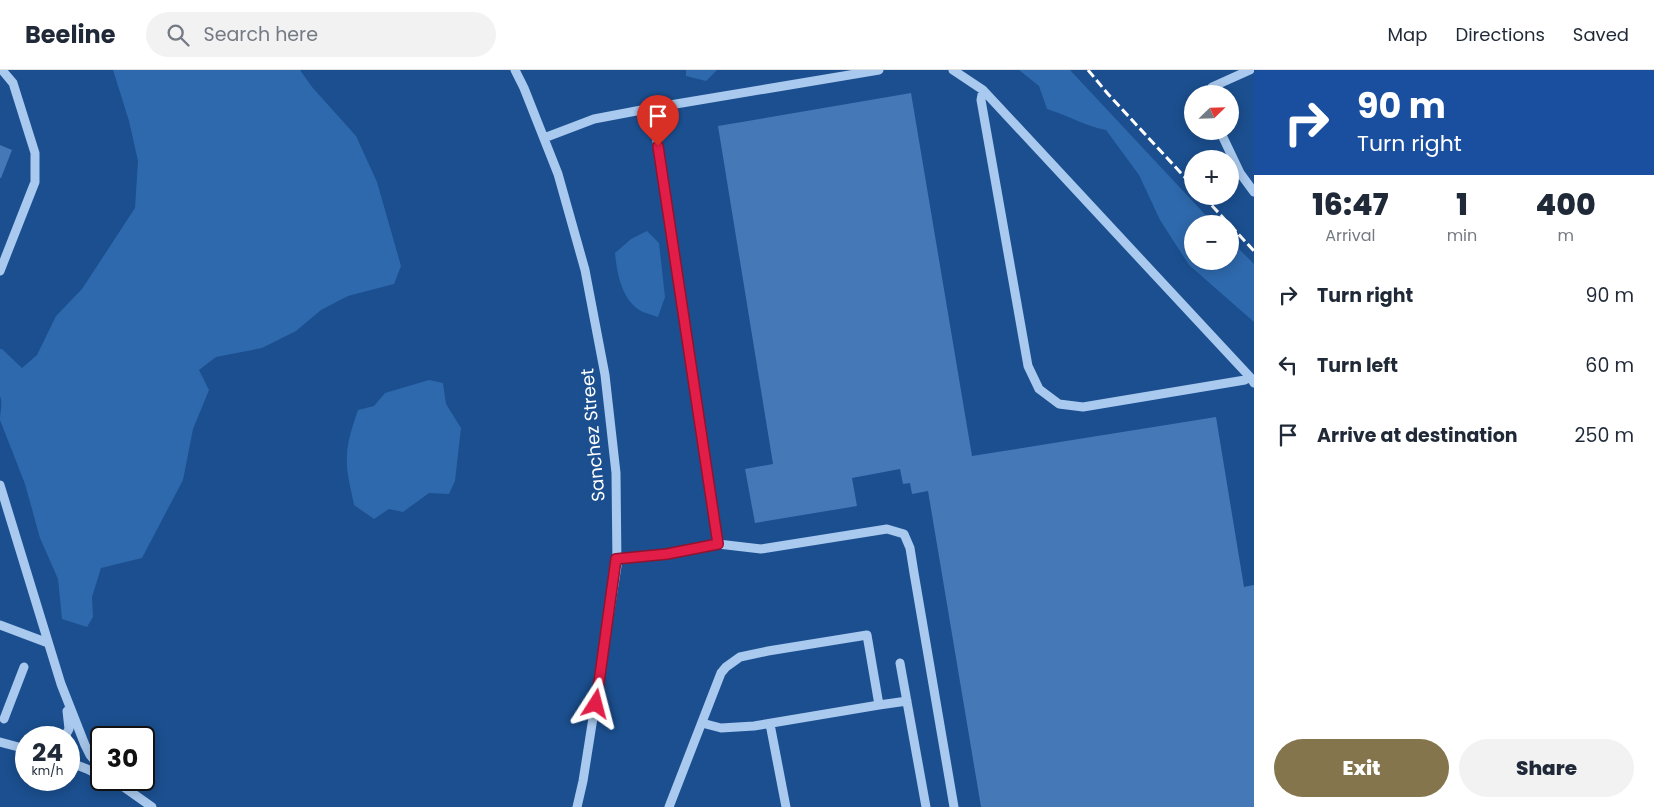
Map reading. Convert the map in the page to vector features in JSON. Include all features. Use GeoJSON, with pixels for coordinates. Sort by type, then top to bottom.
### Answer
{"type":"FeatureCollection","features":[{"type":"Feature","properties":{"kind":"street"},"geometry":{"type":"LineString","coordinates":[[0,271],[35,182],[36,170],[35,153],[13,83],[2,70]]}},
{"type":"Feature","properties":{"kind":"street","name":"Sanchez Street"},"geometry":{"type":"LineString","coordinates":[[515,70],[558,174],[585,270],[606,375],[616,473],[616,559],[602,666],[577,807]]}},
{"type":"Feature","properties":{"kind":"street"},"geometry":{"type":"LineString","coordinates":[[544,138],[594,118],[879,70]]}},
{"type":"Feature","properties":{"kind":"street"},"geometry":{"type":"LineString","coordinates":[[953,70],[983,90],[1252,380]]}},
{"type":"Feature","properties":{"kind":"street"},"geometry":{"type":"LineString","coordinates":[[1216,85],[1250,70]]}},
{"type":"Feature","properties":{"kind":"street"},"geometry":{"type":"LineString","coordinates":[[983,90],[981,100],[1028,366],[1038,389],[1059,404],[1083,407],[1252,380]]}},
{"type":"Feature","properties":{"kind":"street"},"geometry":{"type":"LineString","coordinates":[[652,108],[718,544]]}},
{"type":"Feature","properties":{"kind":"street"},"geometry":{"type":"LineString","coordinates":[[1224,140],[1240,173],[1254,192]]}},
{"type":"Feature","properties":{"kind":"street"},"geometry":{"type":"LineString","coordinates":[[0,485],[61,684],[90,755]]}},
{"type":"Feature","properties":{"kind":"street"},"geometry":{"type":"LineString","coordinates":[[616,559],[667,554],[718,544],[761,549],[886,529],[904,534],[910,548],[954,807]]}},
{"type":"Feature","properties":{"kind":"street"},"geometry":{"type":"LineString","coordinates":[[0,625],[48,644]]}},
{"type":"Feature","properties":{"kind":"street"},"geometry":{"type":"LineString","coordinates":[[669,807],[721,673],[740,657],[867,635],[879,705]]}},
{"type":"Feature","properties":{"kind":"street"},"geometry":{"type":"LineString","coordinates":[[900,664],[926,807]]}},
{"type":"Feature","properties":{"kind":"street"},"geometry":{"type":"LineString","coordinates":[[4,718],[24,667]]}},
{"type":"Feature","properties":{"kind":"street"},"geometry":{"type":"LineString","coordinates":[[61,684],[69,726]]}},
{"type":"Feature","properties":{"kind":"street"},"geometry":{"type":"LineString","coordinates":[[702,724],[721,728],[735,728],[907,701]]}},
{"type":"Feature","properties":{"kind":"street"},"geometry":{"type":"LineString","coordinates":[[770,724],[786,807]]}},
{"type":"Feature","properties":{"kind":"street"},"geometry":{"type":"LineString","coordinates":[[0,742],[15,746]]}},
{"type":"Feature","properties":{"kind":"street"},"geometry":{"type":"LineString","coordinates":[[129,791],[152,807]]}},
{"type":"Feature","properties":{"kind":"shaded area"},"geometry":{"type":"Polygon","coordinates":[[[113,70],[300,70],[312,87],[356,136],[377,182],[401,266],[394,284],[348,296],[321,310],[296,331],[262,348],[216,357],[199,370],[209,390],[193,429],[183,480],[142,558],[101,568],[92,597],[93,617],[87,627],[62,619],[58,579],[40,538],[25,484],[0,420],[0,349],[22,368],[37,355],[56,316],[82,289],[135,208],[138,161],[129,121],[113,70]]]}},
{"type":"Feature","properties":{"kind":"shaded area"},"geometry":{"type":"Polygon","coordinates":[[[686,70],[717,70],[706,81],[686,76],[686,70]]]}},
{"type":"Feature","properties":{"kind":"shaded area"},"geometry":{"type":"Polygon","coordinates":[[[1019,70],[1070,70],[1184,192],[1184,205],[1196,205],[1206,215],[1184,215],[1184,257],[1160,220],[1139,175],[1106,130],[1047,109],[1039,86],[1019,70]]]}},
{"type":"Feature","properties":{"kind":"shaded area"},"geometry":{"type":"Polygon","coordinates":[[[647,231],[659,243],[665,297],[658,317],[643,312],[630,302],[622,287],[616,261],[615,253],[631,239],[647,231]]]}},
{"type":"Feature","properties":{"kind":"shaded area"},"geometry":{"type":"Polygon","coordinates":[[[1239,249],[1254,264],[1254,322],[1195,270],[1239,270],[1239,249]]]}},
{"type":"Feature","properties":{"kind":"shaded area"},"geometry":{"type":"Polygon","coordinates":[[[429,380],[443,383],[446,404],[461,428],[455,481],[449,494],[429,493],[403,512],[389,509],[374,519],[354,505],[348,475],[348,445],[358,410],[374,406],[385,393],[429,380]]]}},
{"type":"Feature","properties":{"kind":"building"},"geometry":{"type":"Polygon","coordinates":[[[911,93],[972,456],[1216,417],[1244,587],[1254,585],[1254,807],[981,807],[928,491],[912,494],[910,483],[903,484],[900,469],[852,478],[857,506],[755,523],[745,469],[773,464],[718,126],[911,93]]]}},
{"type":"Feature","properties":{"kind":"building"},"geometry":{"type":"Polygon","coordinates":[[[0,145],[12,150],[1,178],[0,178],[0,145]]]}},
{"type":"Feature","properties":{"kind":"railway"},"geometry":{"type":"LineString","coordinates":[[1088,70],[1184,176]]}},
{"type":"Feature","properties":{"kind":"railway"},"geometry":{"type":"LineString","coordinates":[[1211,205],[1221,215]]}},
{"type":"Feature","properties":{"kind":"railway"},"geometry":{"type":"LineString","coordinates":[[1239,235],[1254,251]]}},
{"type":"Feature","properties":{"kind":"route"},"geometry":{"type":"LineString","coordinates":[[596,704],[617,566],[616,559],[667,554],[718,544],[658,146]]}}]}
